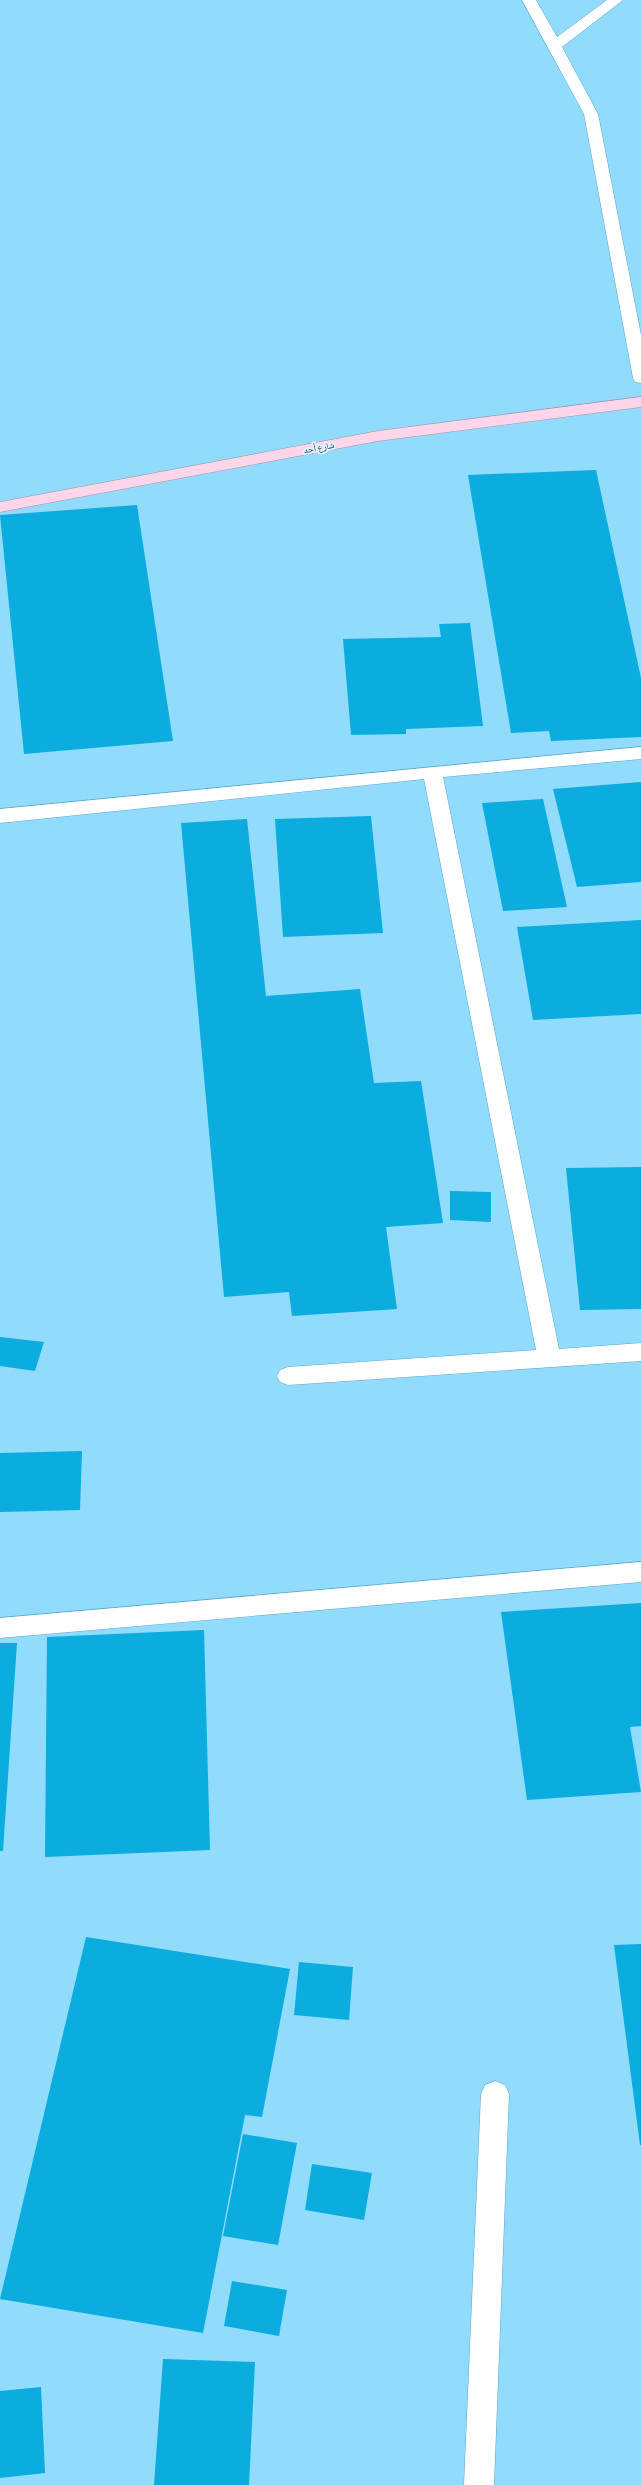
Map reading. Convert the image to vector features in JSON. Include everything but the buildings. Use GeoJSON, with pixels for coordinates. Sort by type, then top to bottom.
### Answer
{"type":"FeatureCollection","features":[{"type":"Feature","properties":{"kind":"main road","name":"شارع أحد"},"geometry":{"type":"LineString","coordinates":[[0,508],[67,493],[378,436],[641,402]]}},
{"type":"Feature","properties":{"kind":"street"},"geometry":{"type":"LineString","coordinates":[[529,0],[591,114],[641,378]]}},
{"type":"Feature","properties":{"kind":"street"},"geometry":{"type":"LineString","coordinates":[[554,46],[616,0]]}},
{"type":"Feature","properties":{"kind":"street"},"geometry":{"type":"LineString","coordinates":[[0,816],[432,772],[641,754]]}},
{"type":"Feature","properties":{"kind":"street"},"geometry":{"type":"LineString","coordinates":[[432,772],[549,1358]]}},
{"type":"Feature","properties":{"kind":"street"},"geometry":{"type":"LineString","coordinates":[[288,1376],[641,1352]]}},
{"type":"Feature","properties":{"kind":"street"},"geometry":{"type":"LineString","coordinates":[[0,1628],[641,1572]]}},
{"type":"Feature","properties":{"kind":"street"},"geometry":{"type":"LineString","coordinates":[[479,2485],[495,2094]]}}]}
